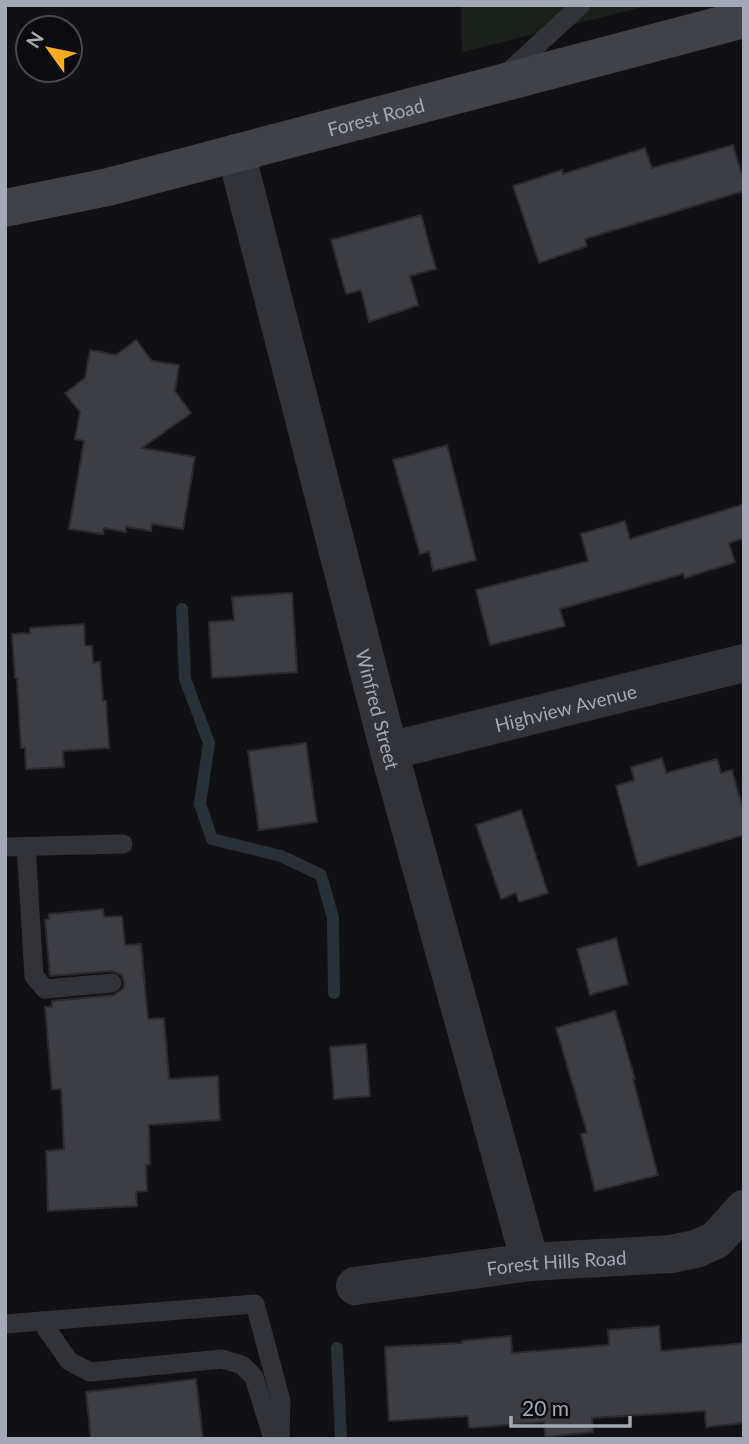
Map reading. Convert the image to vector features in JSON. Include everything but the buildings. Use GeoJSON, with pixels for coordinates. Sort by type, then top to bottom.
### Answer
{"type":"FeatureCollection","features":[{"type":"Feature","properties":{"kind":"main road","name":"Forest Road"},"geometry":{"type":"LineString","coordinates":[[5,208],[108,187],[744,19]]}},
{"type":"Feature","properties":{"kind":"street","name":"Winfred Street"},"geometry":{"type":"LineString","coordinates":[[236,153],[389,751],[530,1262]]}},
{"type":"Feature","properties":{"kind":"street","name":"Highview Avenue"},"geometry":{"type":"LineString","coordinates":[[389,751],[744,663]]}},
{"type":"Feature","properties":{"kind":"street","name":"Forest Hills Road"},"geometry":{"type":"LineString","coordinates":[[355,1286],[530,1262],[671,1254],[696,1249],[716,1240],[744,1209]]}},
{"type":"Feature","properties":{"kind":"lane"},"geometry":{"type":"LineString","coordinates":[[496,83],[582,5]]}},
{"type":"Feature","properties":{"kind":"lane"},"geometry":{"type":"LineString","coordinates":[[5,847],[123,844]]}},
{"type":"Feature","properties":{"kind":"lane"},"geometry":{"type":"LineString","coordinates":[[26,846],[34,976],[45,989],[112,983]]}},
{"type":"Feature","properties":{"kind":"lane"},"geometry":{"type":"LineString","coordinates":[[5,1324],[255,1304],[281,1401],[280,1439]]}},
{"type":"Feature","properties":{"kind":"lane"},"geometry":{"type":"LineString","coordinates":[[41,1321],[69,1361],[90,1372],[222,1359],[242,1365],[254,1377],[273,1439]]}},
{"type":"Feature","properties":{"kind":"shaded area"},"geometry":{"type":"Polygon","coordinates":[[[461,5],[652,5],[462,52],[461,5]]]}},
{"type":"Feature","properties":{"kind":"waterway"},"geometry":{"type":"LineString","coordinates":[[182,609],[185,679],[209,743],[200,804],[212,839],[281,856],[321,875],[333,918],[334,993]]}},
{"type":"Feature","properties":{"kind":"waterway"},"geometry":{"type":"LineString","coordinates":[[337,1348],[341,1439]]}}]}
